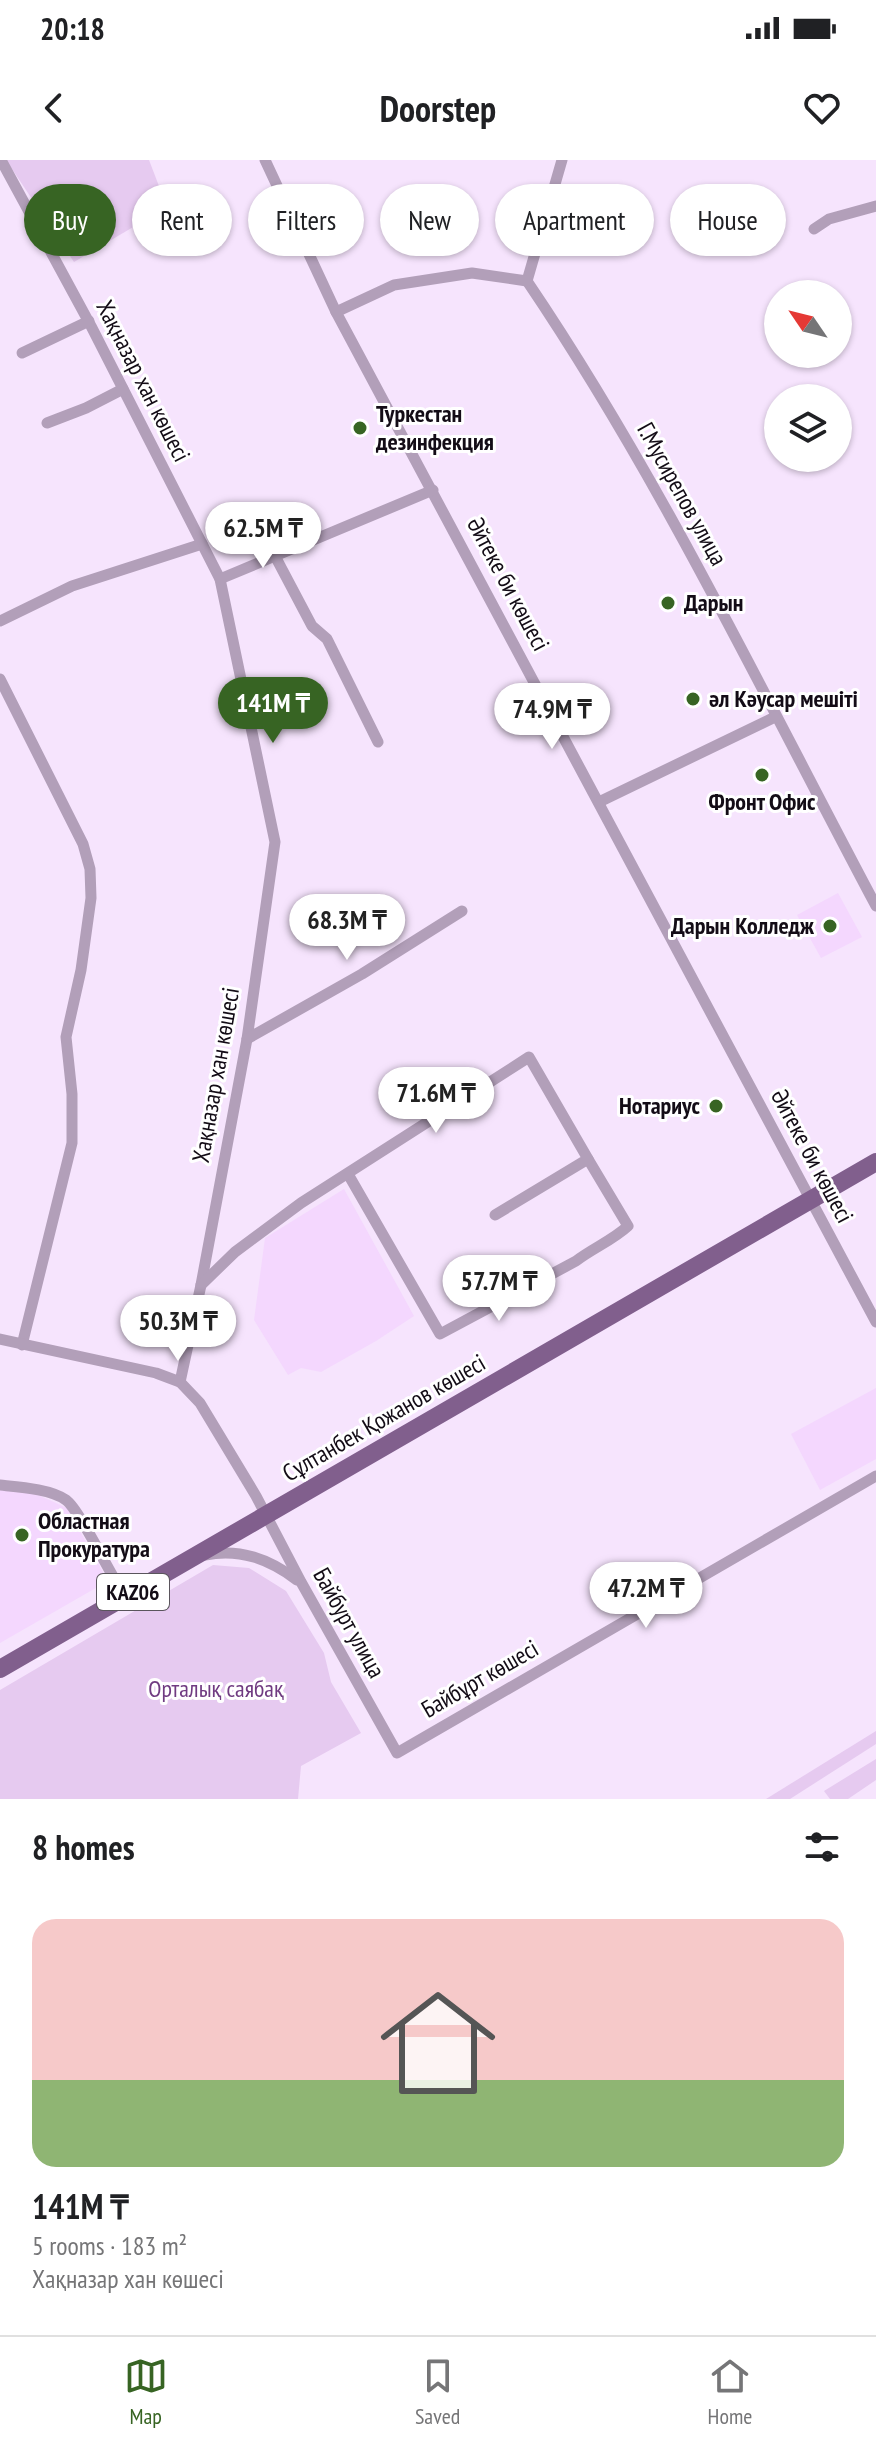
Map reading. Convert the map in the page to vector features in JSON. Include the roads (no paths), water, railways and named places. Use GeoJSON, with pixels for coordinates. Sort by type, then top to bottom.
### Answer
{"type":"FeatureCollection","features":[{"type":"Feature","properties":{"kind":"main road","name":"Сұлтанбек Қожанов көшесі"},"geometry":{"type":"LineString","coordinates":[[0,1669],[876,1162]]}},
{"type":"Feature","properties":{"kind":"street","name":"Хақназар хан көшесі"},"geometry":{"type":"LineString","coordinates":[[1,160],[89,321],[220,579],[275,842],[247,1039],[180,1382]]}},
{"type":"Feature","properties":{"kind":"street","name":"Әйтеке би көшесі"},"geometry":{"type":"LineString","coordinates":[[265,160],[336,312],[876,1322]]}},
{"type":"Feature","properties":{"kind":"street"},"geometry":{"type":"LineString","coordinates":[[336,312],[394,285],[472,273],[527,281],[562,160]]}},
{"type":"Feature","properties":{"kind":"street"},"geometry":{"type":"LineString","coordinates":[[814,229],[829,219],[876,206]]}},
{"type":"Feature","properties":{"kind":"street","name":"Г.Мусирепов улица"},"geometry":{"type":"LineString","coordinates":[[527,281],[577,356],[690,549],[876,906]]}},
{"type":"Feature","properties":{"kind":"street"},"geometry":{"type":"LineString","coordinates":[[22,353],[89,321]]}},
{"type":"Feature","properties":{"kind":"street"},"geometry":{"type":"LineString","coordinates":[[47,423],[123,389]]}},
{"type":"Feature","properties":{"kind":"street"},"geometry":{"type":"LineString","coordinates":[[220,579],[433,490]]}},
{"type":"Feature","properties":{"kind":"street"},"geometry":{"type":"LineString","coordinates":[[0,621],[72,586],[202,544]]}},
{"type":"Feature","properties":{"kind":"street"},"geometry":{"type":"LineString","coordinates":[[275,556],[312,626],[327,639],[378,742]]}},
{"type":"Feature","properties":{"kind":"street"},"geometry":{"type":"LineString","coordinates":[[0,679],[83,844],[90,869],[91,898],[81,970],[66,1037],[72,1094],[72,1143],[22,1345]]}},
{"type":"Feature","properties":{"kind":"street"},"geometry":{"type":"LineString","coordinates":[[599,802],[775,717]]}},
{"type":"Feature","properties":{"kind":"street"},"geometry":{"type":"LineString","coordinates":[[247,1039],[362,974],[462,911]]}},
{"type":"Feature","properties":{"kind":"street"},"geometry":{"type":"LineString","coordinates":[[201,1285],[258,1234],[301,1203],[404,1134],[529,1057],[628,1226],[619,1235],[591,1249],[576,1261],[440,1334],[348,1174]]}},
{"type":"Feature","properties":{"kind":"street"},"geometry":{"type":"LineString","coordinates":[[495,1215],[588,1159]]}},
{"type":"Feature","properties":{"kind":"street"},"geometry":{"type":"LineString","coordinates":[[0,1339],[156,1373],[180,1382]]}},
{"type":"Feature","properties":{"kind":"street","name":"Байбурт улица"},"geometry":{"type":"LineString","coordinates":[[180,1382],[200,1403],[266,1514],[397,1753]]}},
{"type":"Feature","properties":{"kind":"street","name":"Байбұрт көшесі"},"geometry":{"type":"LineString","coordinates":[[397,1753],[876,1476]]}},
{"type":"Feature","properties":{"kind":"street"},"geometry":{"type":"LineString","coordinates":[[0,1485],[32,1488],[66,1500],[125,1596]]}},
{"type":"Feature","properties":{"kind":"street"},"geometry":{"type":"LineString","coordinates":[[189,1558],[217,1553],[247,1554],[265,1560],[301,1582]]}},
{"type":"Feature","properties":{"kind":"place","name":"Туркестан дезинфекция"},"geometry":{"type":"Point","coordinates":[360,428]}},
{"type":"Feature","properties":{"kind":"place","name":"Дарын"},"geometry":{"type":"Point","coordinates":[668,603]}},
{"type":"Feature","properties":{"kind":"place","name":"әл Кәусар мешіті"},"geometry":{"type":"Point","coordinates":[693,699]}},
{"type":"Feature","properties":{"kind":"place","name":"Фронт Офис"},"geometry":{"type":"Point","coordinates":[762,775]}},
{"type":"Feature","properties":{"kind":"place","name":"Дарын Колледж"},"geometry":{"type":"Point","coordinates":[830,926]}},
{"type":"Feature","properties":{"kind":"place","name":"Нотариус"},"geometry":{"type":"Point","coordinates":[716,1106]}},
{"type":"Feature","properties":{"kind":"place","name":"Областная Прокуратура"},"geometry":{"type":"Point","coordinates":[22,1535]}},
{"type":"Feature","properties":{"kind":"park label","name":"Орталық саябақ"},"geometry":{"type":"Point","coordinates":[216,1689]}}]}
